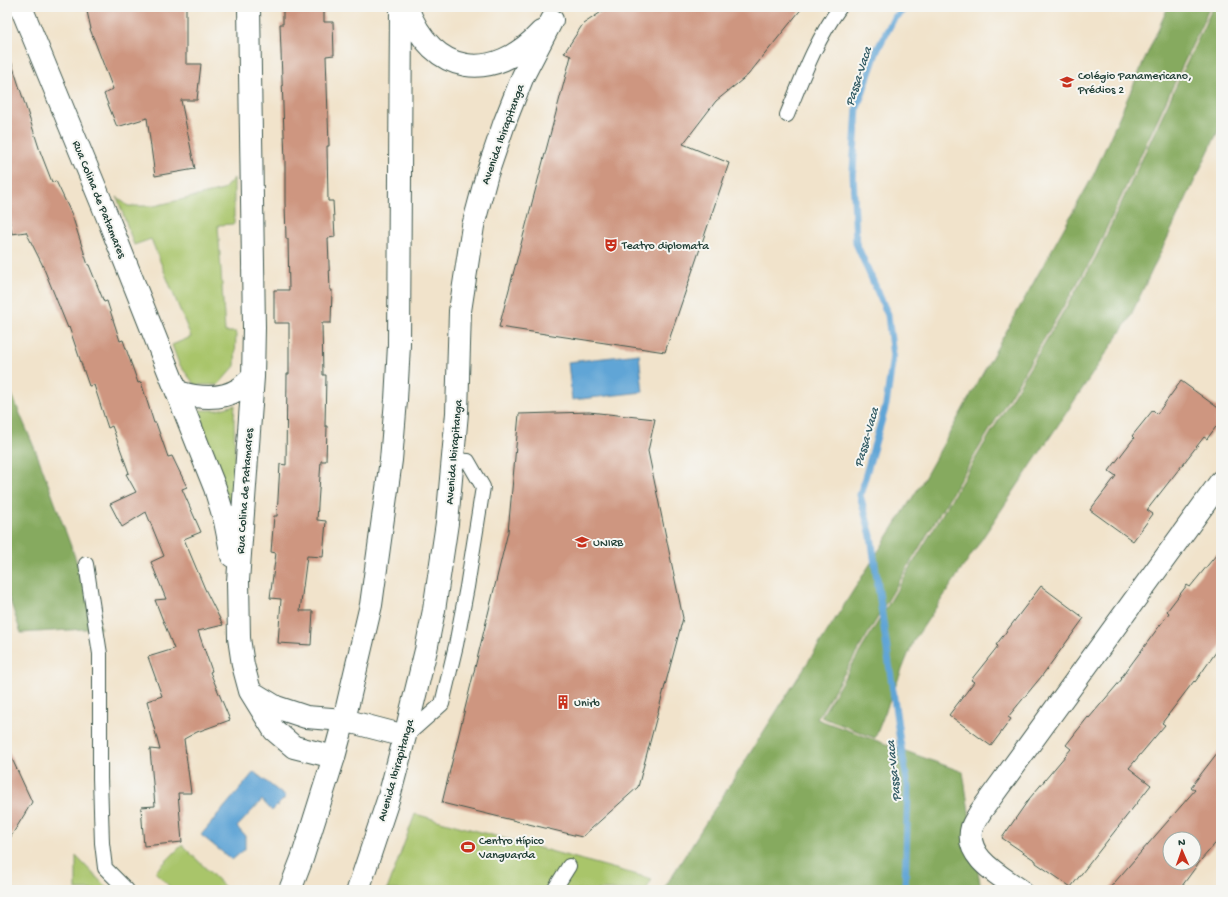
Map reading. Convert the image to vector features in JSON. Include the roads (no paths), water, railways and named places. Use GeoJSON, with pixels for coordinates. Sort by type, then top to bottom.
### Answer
{"type":"FeatureCollection","features":[{"type":"Feature","properties":{"kind":"street","name":"Rua Colina de Patamares"},"geometry":{"type":"LineString","coordinates":[[21,7],[178,392],[215,488],[225,521],[238,581]]}},
{"type":"Feature","properties":{"kind":"street","name":"Rua Colina de Patamares"},"geometry":{"type":"LineString","coordinates":[[249,7],[254,327],[253,377],[238,581],[239,638],[243,665],[250,691],[274,730],[294,747],[334,757]]}},
{"type":"Feature","properties":{"kind":"street"},"geometry":{"type":"LineString","coordinates":[[290,890],[302,859],[344,720],[371,605],[391,460],[396,400],[398,345],[401,7]]}},
{"type":"Feature","properties":{"kind":"street"},"geometry":{"type":"LineString","coordinates":[[407,7],[418,31],[434,50],[447,59],[473,66],[491,65],[505,60],[522,49],[557,13]]}},
{"type":"Feature","properties":{"kind":"street","name":"Avenida Ibirapitanga"},"geometry":{"type":"LineString","coordinates":[[358,890],[389,796],[406,736],[434,610],[447,523],[453,460],[457,413],[460,311],[473,226],[487,174],[504,124],[523,76],[557,13]]}},
{"type":"Feature","properties":{"kind":"street"},"geometry":{"type":"LineString","coordinates":[[178,392],[195,397],[226,396],[239,389],[253,377]]}},
{"type":"Feature","properties":{"kind":"street"},"geometry":{"type":"LineString","coordinates":[[1020,890],[983,863],[975,853],[971,841],[972,828],[981,810],[1221,481]]}},
{"type":"Feature","properties":{"kind":"street"},"geometry":{"type":"LineString","coordinates":[[250,691],[276,707],[306,717],[344,720],[406,736]]}},
{"type":"Feature","properties":{"kind":"lane"},"geometry":{"type":"LineString","coordinates":[[786,115],[814,48],[827,25],[840,7]]}},
{"type":"Feature","properties":{"kind":"lane"},"geometry":{"type":"LineString","coordinates":[[406,736],[442,704],[468,587],[483,487],[468,461],[453,460]]}},
{"type":"Feature","properties":{"kind":"lane"},"geometry":{"type":"LineString","coordinates":[[86,564],[100,654],[100,771],[102,843],[105,868],[127,890]]}},
{"type":"Feature","properties":{"kind":"lane"},"geometry":{"type":"LineString","coordinates":[[554,890],[568,866]]}},
{"type":"Feature","properties":{"kind":"water"},"geometry":{"type":"Polygon","coordinates":[[[639,354],[643,392],[572,400],[568,362],[639,354]]]}},
{"type":"Feature","properties":{"kind":"water"},"geometry":{"type":"Polygon","coordinates":[[[254,772],[286,797],[272,811],[262,800],[237,827],[245,836],[245,849],[232,860],[201,835],[254,772]]]}},
{"type":"Feature","properties":{"kind":"waterway","name":"Passa-Vaca"},"geometry":{"type":"LineString","coordinates":[[905,890],[908,786],[900,741],[871,536],[860,495],[886,405],[893,356],[888,315],[856,243],[853,171],[857,108],[877,50],[894,18],[907,7]]}},
{"type":"Feature","properties":{"kind":"place","name":"Colégio Panamericano, Prédios 2"},"geometry":{"type":"Point","coordinates":[1067,82]}},
{"type":"Feature","properties":{"kind":"place","name":"Teatro diplomata"},"geometry":{"type":"Point","coordinates":[611,245]}},
{"type":"Feature","properties":{"kind":"place","name":"UNIRB"},"geometry":{"type":"Point","coordinates":[582,542]}},
{"type":"Feature","properties":{"kind":"place","name":"Unirb"},"geometry":{"type":"Point","coordinates":[563,702]}},
{"type":"Feature","properties":{"kind":"place","name":"Centro Hípico Vanguarda"},"geometry":{"type":"Point","coordinates":[468,847]}}]}
